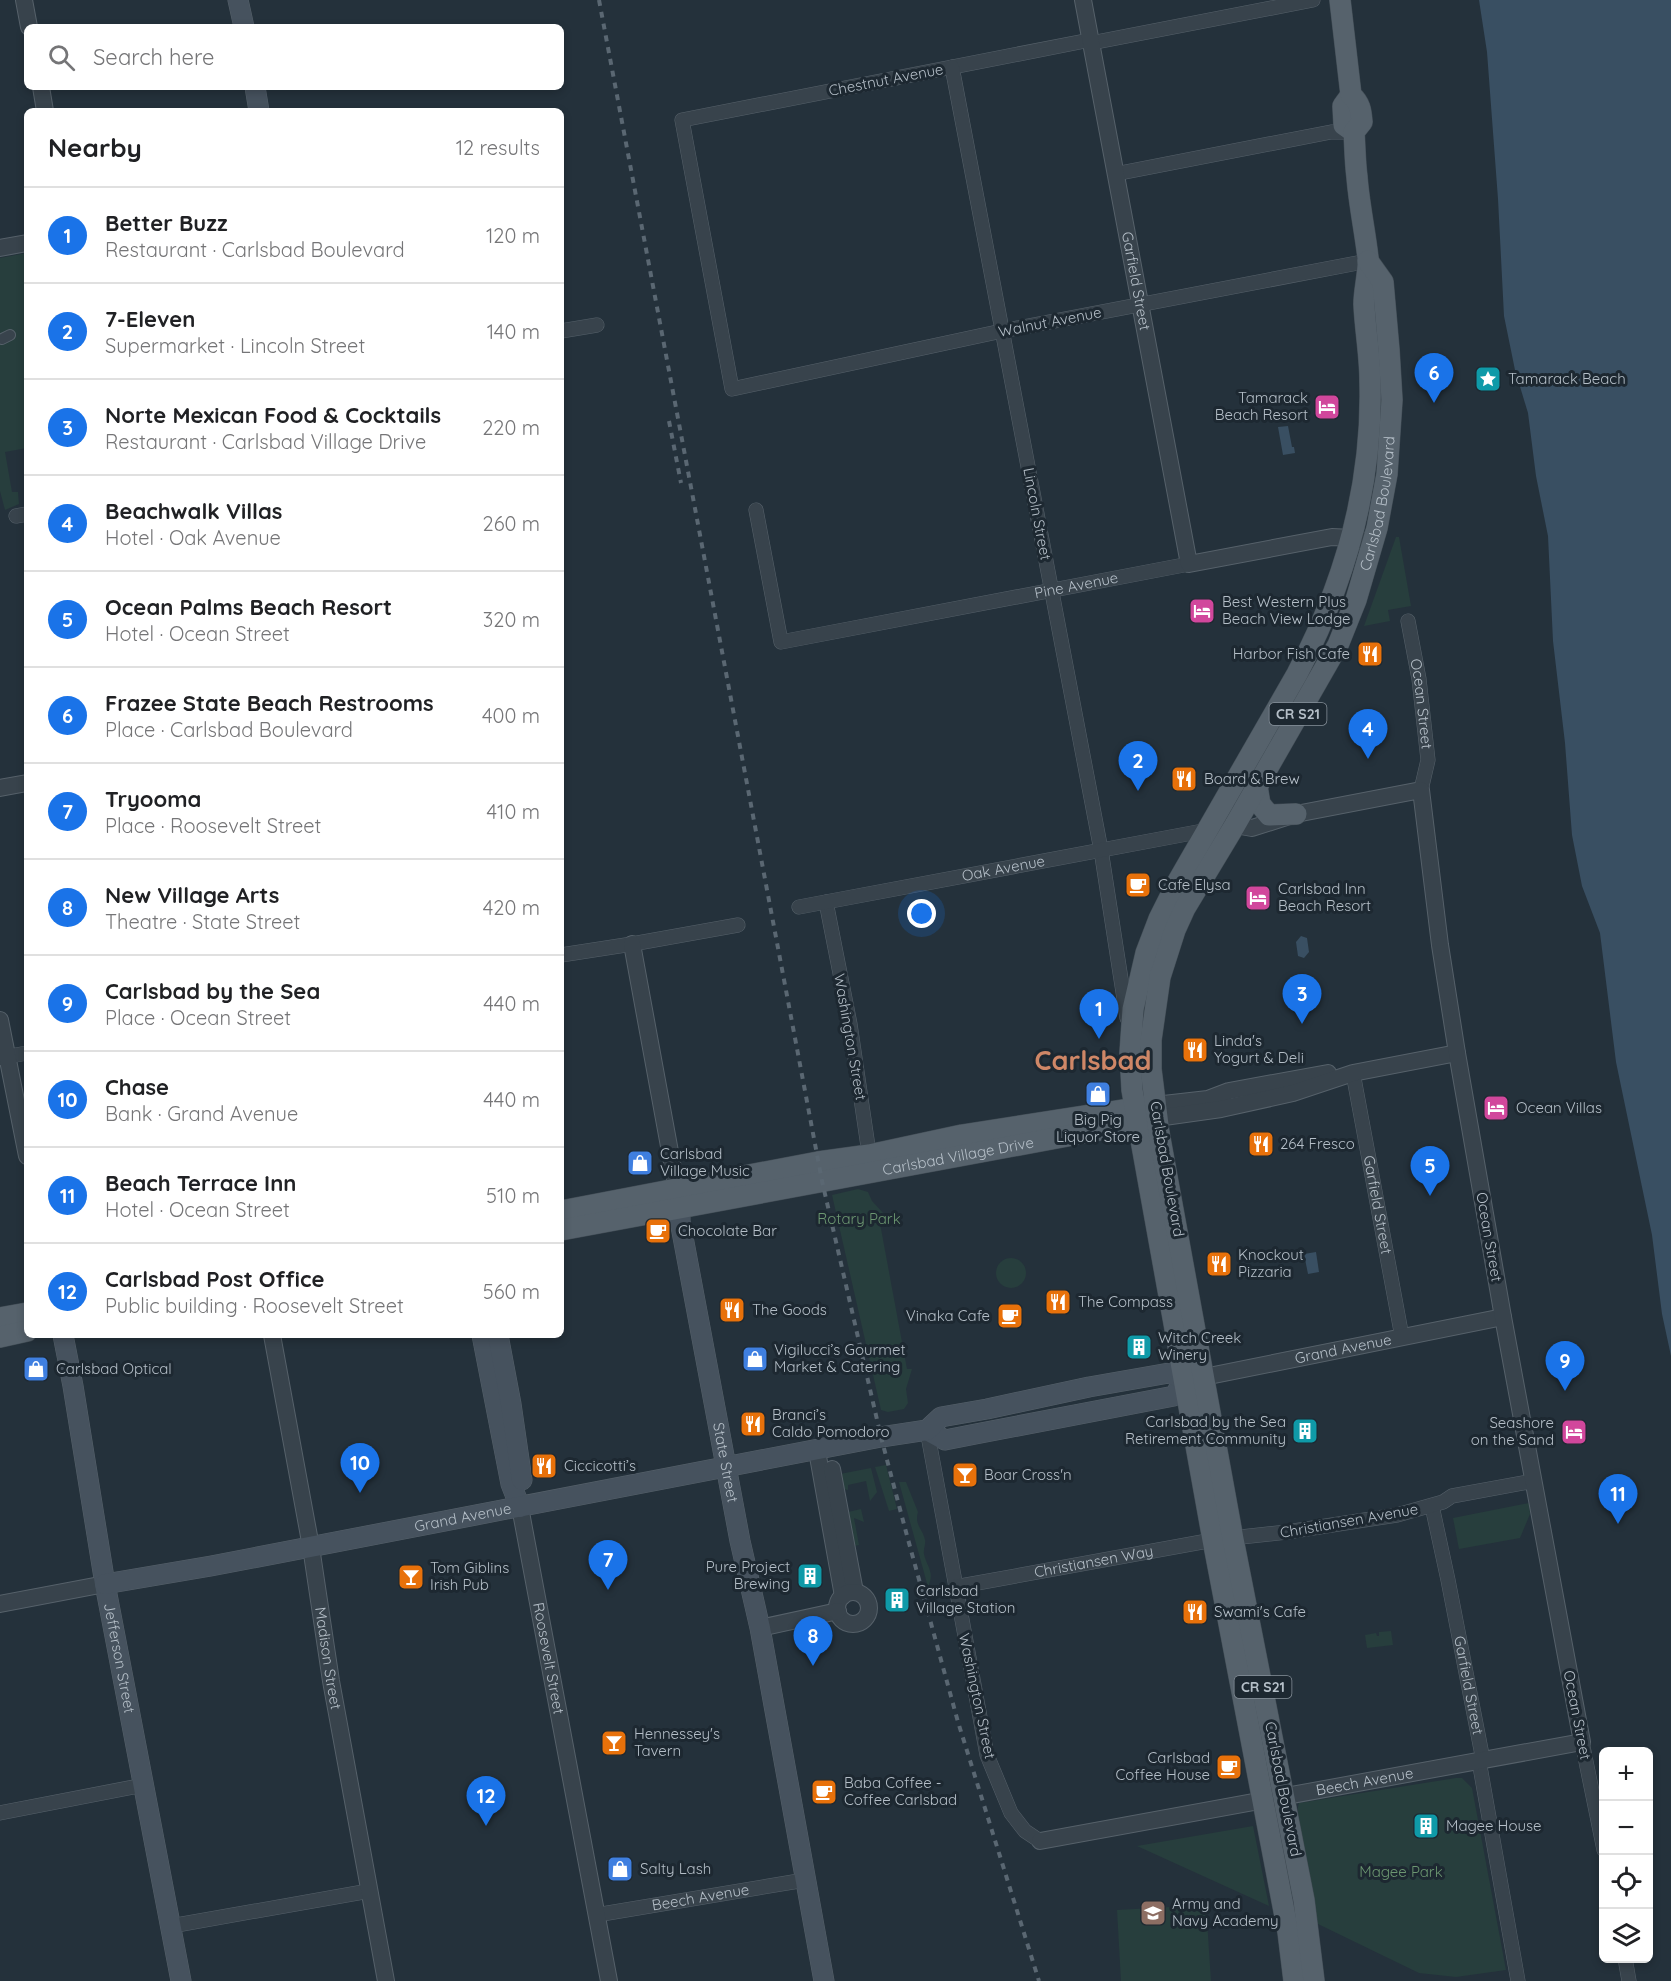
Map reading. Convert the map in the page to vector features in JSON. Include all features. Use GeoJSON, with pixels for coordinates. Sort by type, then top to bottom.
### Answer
{"type":"FeatureCollection","features":[{"type":"Feature","properties":{"kind":"main road"},"geometry":{"type":"LineString","coordinates":[[238,0],[243,24]]}},
{"type":"Feature","properties":{"kind":"main road","name":"Carlsbad Boulevard"},"geometry":{"type":"LineString","coordinates":[[1301,1980],[1288,1932],[1274,1798],[1223,1539],[1147,1113],[1132,1081],[1130,1033],[1138,981],[1153,934],[1167,902],[1297,674],[1315,638],[1352,538],[1361,498],[1368,450],[1370,381],[1364,302],[1368,261],[1357,178],[1354,132],[1344,125],[1343,106],[1351,95],[1340,0]]}},
{"type":"Feature","properties":{"kind":"main road"},"geometry":{"type":"LineString","coordinates":[[256,90],[258,108]]}},
{"type":"Feature","properties":{"kind":"main road","name":"Carlsbad Boulevard"},"geometry":{"type":"LineString","coordinates":[[1147,1113],[1154,1010],[1168,950],[1179,918],[1338,645],[1356,600],[1373,543],[1387,474],[1392,399],[1383,282],[1368,261]]}},
{"type":"Feature","properties":{"kind":"main road"},"geometry":{"type":"LineString","coordinates":[[1235,825],[1228,816],[1239,792],[1245,764]]}},
{"type":"Feature","properties":{"kind":"main road"},"geometry":{"type":"LineString","coordinates":[[1257,786],[1260,804],[1269,815],[1296,814]]}},
{"type":"Feature","properties":{"kind":"main road"},"geometry":{"type":"LineString","coordinates":[[1192,896],[1193,881],[1205,854],[1208,830]]}},
{"type":"Feature","properties":{"kind":"main road","name":"Carlsbad Village Drive"},"geometry":{"type":"LineString","coordinates":[[564,1229],[679,1199],[871,1164],[989,1149],[1147,1113]]}},
{"type":"Feature","properties":{"kind":"main road","name":"Carlsbad Village Drive"},"geometry":{"type":"LineString","coordinates":[[564,1211],[679,1199]]}},
{"type":"Feature","properties":{"kind":"main road","name":"State Street"},"geometry":{"type":"LineString","coordinates":[[679,1199],[680,1221],[740,1541],[760,1628],[824,1981]]}},
{"type":"Feature","properties":{"kind":"main road"},"geometry":{"type":"LineString","coordinates":[[0,1318],[24,1314]]}},
{"type":"Feature","properties":{"kind":"main road"},"geometry":{"type":"LineString","coordinates":[[0,1337],[24,1332]]}},
{"type":"Feature","properties":{"kind":"main road","name":"Jefferson Street"},"geometry":{"type":"LineString","coordinates":[[64,1338],[105,1584],[181,1981]]}},
{"type":"Feature","properties":{"kind":"main road"},"geometry":{"type":"LineString","coordinates":[[483,1338],[511,1484],[520,1507]]}},
{"type":"Feature","properties":{"kind":"main road","name":"Roosevelt Street"},"geometry":{"type":"LineString","coordinates":[[499,1338],[522,1477],[520,1507]]}},
{"type":"Feature","properties":{"kind":"main road","name":"Grand Avenue"},"geometry":{"type":"LineString","coordinates":[[105,1584],[927,1430],[941,1417],[1052,1394],[1169,1373],[1195,1378]]}},
{"type":"Feature","properties":{"kind":"street"},"geometry":{"type":"LineString","coordinates":[[24,0],[28,24]]}},
{"type":"Feature","properties":{"kind":"street","name":"Garfield Street"},"geometry":{"type":"LineString","coordinates":[[1083,0],[1189,564]]}},
{"type":"Feature","properties":{"kind":"street","name":"Chestnut Avenue"},"geometry":{"type":"LineString","coordinates":[[732,389],[682,120],[1313,0]]}},
{"type":"Feature","properties":{"kind":"street","name":"Lincoln Street"},"geometry":{"type":"LineString","coordinates":[[952,67],[1101,850],[1130,1033]]}},
{"type":"Feature","properties":{"kind":"street"},"geometry":{"type":"LineString","coordinates":[[42,90],[44,108]]}},
{"type":"Feature","properties":{"kind":"street"},"geometry":{"type":"LineString","coordinates":[[1115,174],[1331,132],[1354,132]]}},
{"type":"Feature","properties":{"kind":"street"},"geometry":{"type":"LineString","coordinates":[[0,248],[24,244]]}},
{"type":"Feature","properties":{"kind":"street","name":"Walnut Avenue"},"geometry":{"type":"LineString","coordinates":[[732,389],[1002,331],[1368,261]]}},
{"type":"Feature","properties":{"kind":"street"},"geometry":{"type":"LineString","coordinates":[[564,330],[597,325]]}},
{"type":"Feature","properties":{"kind":"street","name":"Pine Avenue"},"geometry":{"type":"LineString","coordinates":[[756,510],[781,642],[1332,537],[1352,538],[1373,543]]}},
{"type":"Feature","properties":{"kind":"street","name":"Ocean Street"},"geometry":{"type":"LineString","coordinates":[[1408,621],[1419,679],[1428,760],[1421,790],[1440,945],[1457,1053],[1503,1317],[1599,1825]]}},
{"type":"Feature","properties":{"kind":"street"},"geometry":{"type":"LineString","coordinates":[[0,788],[24,784]]}},
{"type":"Feature","properties":{"kind":"street"},"geometry":{"type":"LineString","coordinates":[[1235,825],[1252,828],[1296,814],[1421,790]]}},
{"type":"Feature","properties":{"kind":"street","name":"Oak Avenue"},"geometry":{"type":"LineString","coordinates":[[800,907],[1208,830]]}},
{"type":"Feature","properties":{"kind":"street","name":"Washington Street"},"geometry":{"type":"LineString","coordinates":[[826,903],[850,1024],[871,1164]]}},
{"type":"Feature","properties":{"kind":"street"},"geometry":{"type":"LineString","coordinates":[[564,955],[632,945],[738,925]]}},
{"type":"Feature","properties":{"kind":"street","name":"State Street"},"geometry":{"type":"LineString","coordinates":[[632,945],[679,1199]]}},
{"type":"Feature","properties":{"kind":"street"},"geometry":{"type":"LineString","coordinates":[[0,1020],[3,1057],[24,1144]]}},
{"type":"Feature","properties":{"kind":"street","name":"Carlsbad Village Drive"},"geometry":{"type":"LineString","coordinates":[[1147,1113],[1221,1109],[1293,1093],[1353,1073],[1457,1053]]}},
{"type":"Feature","properties":{"kind":"street"},"geometry":{"type":"LineString","coordinates":[[3,1057],[24,1054]]}},
{"type":"Feature","properties":{"kind":"street","name":"Garfield Street"},"geometry":{"type":"LineString","coordinates":[[1353,1073],[1402,1337]]}},
{"type":"Feature","properties":{"kind":"street","name":"Grand Avenue"},"geometry":{"type":"LineString","coordinates":[[1195,1378],[1503,1317]]}},
{"type":"Feature","properties":{"kind":"street","name":"Madison Street"},"geometry":{"type":"LineString","coordinates":[[273,1338],[311,1546],[331,1681],[386,1981]]}},
{"type":"Feature","properties":{"kind":"street","name":"Washington Street"},"geometry":{"type":"LineString","coordinates":[[927,1430],[987,1755],[1011,1813],[1025,1831],[1040,1840]]}},
{"type":"Feature","properties":{"kind":"street"},"geometry":{"type":"LineString","coordinates":[[760,1628],[845,1600],[822,1449]]}},
{"type":"Feature","properties":{"kind":"street","name":"Christiansen Avenue"},"geometry":{"type":"LineString","coordinates":[[1223,1539],[1287,1532],[1397,1515],[1432,1506],[1452,1496],[1534,1481]]}},
{"type":"Feature","properties":{"kind":"street","name":"Garfield Street"},"geometry":{"type":"LineString","coordinates":[[1432,1506],[1481,1760],[1518,1981]]}},
{"type":"Feature","properties":{"kind":"street","name":"Roosevelt Street"},"geometry":{"type":"LineString","coordinates":[[520,1507],[609,1981]]}},
{"type":"Feature","properties":{"kind":"street","name":"Christiansen Way"},"geometry":{"type":"LineString","coordinates":[[955,1587],[1223,1539]]}},
{"type":"Feature","properties":{"kind":"street","name":"Grand Avenue"},"geometry":{"type":"LineString","coordinates":[[0,1604],[105,1584]]}},
{"type":"Feature","properties":{"kind":"street","name":"Beech Avenue"},"geometry":{"type":"LineString","coordinates":[[1040,1840],[1582,1742]]}},
{"type":"Feature","properties":{"kind":"street"},"geometry":{"type":"LineString","coordinates":[[0,1813],[144,1785]]}},
{"type":"Feature","properties":{"kind":"street","name":"Beech Avenue"},"geometry":{"type":"LineString","coordinates":[[596,1915],[805,1880]]}},
{"type":"Feature","properties":{"kind":"street"},"geometry":{"type":"LineString","coordinates":[[171,1926],[369,1891]]}},
{"type":"Feature","properties":{"kind":"street"},"geometry":{"type":"LineString","coordinates":[[1626,1963],[1629,1981]]}},
{"type":"Feature","properties":{"kind":"green space"},"geometry":{"type":"Polygon","coordinates":[[[24,254],[24,449],[5,452],[12,492],[18,492],[19,504],[5,510],[0,491],[0,258],[24,254]]]}},
{"type":"Feature","properties":{"kind":"green space"},"geometry":{"type":"Polygon","coordinates":[[[1396,537],[1399,537],[1411,606],[1388,610],[1390,621],[1364,626],[1396,537]]]}},
{"type":"Feature","properties":{"kind":"green space","name":"Rotary Park"},"geometry":{"type":"Polygon","coordinates":[[[858,1189],[868,1192],[872,1201],[884,1214],[879,1215],[879,1218],[907,1369],[912,1369],[906,1389],[908,1403],[904,1409],[888,1412],[881,1410],[832,1195],[858,1189]]]}},
{"type":"Feature","properties":{"kind":"green space"},"geometry":{"type":"Polygon","coordinates":[[[1011,1258],[1022,1262],[1026,1273],[1022,1284],[1011,1288],[1000,1284],[996,1273],[1000,1262],[1011,1258]]]}},
{"type":"Feature","properties":{"kind":"green space"},"geometry":{"type":"Polygon","coordinates":[[[886,1465],[897,1509],[889,1511],[875,1467],[886,1465]]]}},
{"type":"Feature","properties":{"kind":"green space"},"geometry":{"type":"Polygon","coordinates":[[[871,1468],[877,1492],[870,1501],[866,1481],[848,1485],[848,1490],[843,1489],[840,1474],[871,1468]]]}},
{"type":"Feature","properties":{"kind":"green space"},"geometry":{"type":"Polygon","coordinates":[[[899,1482],[906,1482],[918,1512],[918,1524],[925,1540],[924,1554],[931,1573],[928,1587],[899,1482]]]}},
{"type":"Feature","properties":{"kind":"green space"},"geometry":{"type":"Polygon","coordinates":[[[1529,1503],[1530,1514],[1520,1538],[1459,1549],[1453,1518],[1529,1503]]]}},
{"type":"Feature","properties":{"kind":"green space"},"geometry":{"type":"Polygon","coordinates":[[[861,1509],[864,1522],[854,1518],[859,1545],[854,1546],[848,1512],[861,1509]]]}},
{"type":"Feature","properties":{"kind":"green space"},"geometry":{"type":"Polygon","coordinates":[[[1391,1631],[1393,1645],[1367,1648],[1365,1635],[1376,1633],[1379,1636],[1379,1632],[1391,1631]]]}},
{"type":"Feature","properties":{"kind":"green space","name":"Magee Park"},"geometry":{"type":"Polygon","coordinates":[[[1462,1778],[1472,1788],[1506,1970],[1456,1977],[1419,1973],[1318,1924],[1298,1827],[1299,1803],[1462,1778]]]}},
{"type":"Feature","properties":{"kind":"green space"},"geometry":{"type":"Polygon","coordinates":[[[1253,1826],[1269,1906],[1137,1846],[1253,1826]]]}},
{"type":"Feature","properties":{"kind":"green space"},"geometry":{"type":"Polygon","coordinates":[[[1206,1905],[1211,1981],[1121,1981],[1117,1910],[1206,1905]]]}},
{"type":"Feature","properties":{"kind":"water"},"geometry":{"type":"Polygon","coordinates":[[[1479,0],[1671,0],[1671,1356],[1662,1314],[1652,1235],[1616,1062],[1600,933],[1582,886],[1572,835],[1565,743],[1553,641],[1548,536],[1536,476],[1528,413],[1515,370],[1504,316],[1487,52],[1479,0]]]}},
{"type":"Feature","properties":{"kind":"water"},"geometry":{"type":"Polygon","coordinates":[[[1288,426],[1295,453],[1283,455],[1278,427],[1288,426]]]}},
{"type":"Feature","properties":{"kind":"water"},"geometry":{"type":"Polygon","coordinates":[[[1301,936],[1307,938],[1309,952],[1304,958],[1298,956],[1296,942],[1301,936]]]}},
{"type":"Feature","properties":{"kind":"water"},"geometry":{"type":"Polygon","coordinates":[[[1316,1252],[1319,1272],[1308,1274],[1304,1254],[1316,1252]]]}},
{"type":"Feature","properties":{"kind":"railway"},"geometry":{"type":"LineString","coordinates":[[599,0],[822,1181],[881,1437],[906,1532],[958,1722],[1039,1981]]}},
{"type":"Feature","properties":{"kind":"railway"},"geometry":{"type":"LineString","coordinates":[[669,421],[681,483]]}},
{"type":"Feature","properties":{"kind":"place","name":"Tamarack Beach"},"geometry":{"type":"Point","coordinates":[1488,379]}},
{"type":"Feature","properties":{"kind":"place","name":"Frazee State Beach Restrooms"},"geometry":{"type":"Point","coordinates":[1434,403]}},
{"type":"Feature","properties":{"kind":"place","name":"Tamarack Beach Resort"},"geometry":{"type":"Point","coordinates":[1327,407]}},
{"type":"Feature","properties":{"kind":"place","name":"Best Western Plus Beach View Lodge"},"geometry":{"type":"Point","coordinates":[1202,611]}},
{"type":"Feature","properties":{"kind":"place","name":"Harbor Fish Cafe"},"geometry":{"type":"Point","coordinates":[1370,654]}},
{"type":"Feature","properties":{"kind":"place","name":"Beachwalk Villas"},"geometry":{"type":"Point","coordinates":[1368,759]}},
{"type":"Feature","properties":{"kind":"place","name":"Board & Brew"},"geometry":{"type":"Point","coordinates":[1184,779]}},
{"type":"Feature","properties":{"kind":"place","name":"7-Eleven"},"geometry":{"type":"Point","coordinates":[1138,791]}},
{"type":"Feature","properties":{"kind":"place","name":"Cafe Elysa"},"geometry":{"type":"Point","coordinates":[1138,885]}},
{"type":"Feature","properties":{"kind":"place","name":"Carlsbad Inn Beach Resort"},"geometry":{"type":"Point","coordinates":[1258,898]}},
{"type":"Feature","properties":{"kind":"place","name":"Norte Mexican Food & Cocktails"},"geometry":{"type":"Point","coordinates":[1302,1024]}},
{"type":"Feature","properties":{"kind":"place","name":"Better Buzz"},"geometry":{"type":"Point","coordinates":[1099,1039]}},
{"type":"Feature","properties":{"kind":"place","name":"Linda's Yogurt & Deli"},"geometry":{"type":"Point","coordinates":[1195,1050]}},
{"type":"Feature","properties":{"kind":"place","name":"Big Pig Liquor Store"},"geometry":{"type":"Point","coordinates":[1098,1094]}},
{"type":"Feature","properties":{"kind":"place","name":"Ocean Villas"},"geometry":{"type":"Point","coordinates":[1496,1108]}},
{"type":"Feature","properties":{"kind":"place","name":"264 Fresco"},"geometry":{"type":"Point","coordinates":[1261,1144]}},
{"type":"Feature","properties":{"kind":"place","name":"Carlsbad Village Music"},"geometry":{"type":"Point","coordinates":[640,1163]}},
{"type":"Feature","properties":{"kind":"place","name":"Ocean Palms Beach Resort"},"geometry":{"type":"Point","coordinates":[1430,1196]}},
{"type":"Feature","properties":{"kind":"place","name":"Chocolate Bar"},"geometry":{"type":"Point","coordinates":[658,1231]}},
{"type":"Feature","properties":{"kind":"place","name":"Knockout Pizzaria"},"geometry":{"type":"Point","coordinates":[1219,1264]}},
{"type":"Feature","properties":{"kind":"place","name":"The Compass"},"geometry":{"type":"Point","coordinates":[1058,1302]}},
{"type":"Feature","properties":{"kind":"place","name":"The Goods"},"geometry":{"type":"Point","coordinates":[732,1310]}},
{"type":"Feature","properties":{"kind":"place","name":"Vinaka Cafe"},"geometry":{"type":"Point","coordinates":[1010,1316]}},
{"type":"Feature","properties":{"kind":"place","name":"Witch Creek Winery"},"geometry":{"type":"Point","coordinates":[1139,1347]}},
{"type":"Feature","properties":{"kind":"place","name":"Vigilucci’s Gourmet Market & Catering"},"geometry":{"type":"Point","coordinates":[755,1359]}},
{"type":"Feature","properties":{"kind":"place","name":"Carlsbad Optical"},"geometry":{"type":"Point","coordinates":[36,1369]}},
{"type":"Feature","properties":{"kind":"place","name":"Carlsbad by the Sea"},"geometry":{"type":"Point","coordinates":[1565,1391]}},
{"type":"Feature","properties":{"kind":"place","name":"Branci’s Caldo Pomodoro"},"geometry":{"type":"Point","coordinates":[753,1424]}},
{"type":"Feature","properties":{"kind":"place","name":"Carlsbad by the Sea Retirement Community"},"geometry":{"type":"Point","coordinates":[1305,1431]}},
{"type":"Feature","properties":{"kind":"place","name":"Seashore on the Sand"},"geometry":{"type":"Point","coordinates":[1574,1432]}},
{"type":"Feature","properties":{"kind":"place","name":"Ciccicotti’s"},"geometry":{"type":"Point","coordinates":[544,1466]}},
{"type":"Feature","properties":{"kind":"place","name":"Boar Cross'n"},"geometry":{"type":"Point","coordinates":[965,1475]}},
{"type":"Feature","properties":{"kind":"place","name":"Chase"},"geometry":{"type":"Point","coordinates":[360,1493]}},
{"type":"Feature","properties":{"kind":"place","name":"Beach Terrace Inn"},"geometry":{"type":"Point","coordinates":[1618,1524]}},
{"type":"Feature","properties":{"kind":"place","name":"Pure Project Brewing"},"geometry":{"type":"Point","coordinates":[810,1576]}},
{"type":"Feature","properties":{"kind":"place","name":"Tom Giblins Irish Pub"},"geometry":{"type":"Point","coordinates":[411,1577]}},
{"type":"Feature","properties":{"kind":"place","name":"Tryooma"},"geometry":{"type":"Point","coordinates":[608,1590]}},
{"type":"Feature","properties":{"kind":"place","name":"Carlsbad Village Station"},"geometry":{"type":"Point","coordinates":[897,1600]}},
{"type":"Feature","properties":{"kind":"place","name":"Swami's Cafe"},"geometry":{"type":"Point","coordinates":[1195,1612]}},
{"type":"Feature","properties":{"kind":"place","name":"New Village Arts"},"geometry":{"type":"Point","coordinates":[813,1666]}},
{"type":"Feature","properties":{"kind":"place","name":"Hennessey's Tavern"},"geometry":{"type":"Point","coordinates":[614,1743]}},
{"type":"Feature","properties":{"kind":"place","name":"Carlsbad Coffee House"},"geometry":{"type":"Point","coordinates":[1229,1767]}},
{"type":"Feature","properties":{"kind":"place","name":"Baba Coffee - Coffee Carlsbad"},"geometry":{"type":"Point","coordinates":[824,1792]}},
{"type":"Feature","properties":{"kind":"place","name":"Carlsbad Post Office"},"geometry":{"type":"Point","coordinates":[486,1826]}},
{"type":"Feature","properties":{"kind":"place","name":"Magee House"},"geometry":{"type":"Point","coordinates":[1426,1826]}},
{"type":"Feature","properties":{"kind":"place","name":"Salty Lash"},"geometry":{"type":"Point","coordinates":[620,1869]}},
{"type":"Feature","properties":{"kind":"place","name":"Army and Navy Academy"},"geometry":{"type":"Point","coordinates":[1153,1913]}},
{"type":"Feature","properties":{"kind":"district","name":"Carlsbad"},"geometry":{"type":"Point","coordinates":[1093,1061]}}]}
